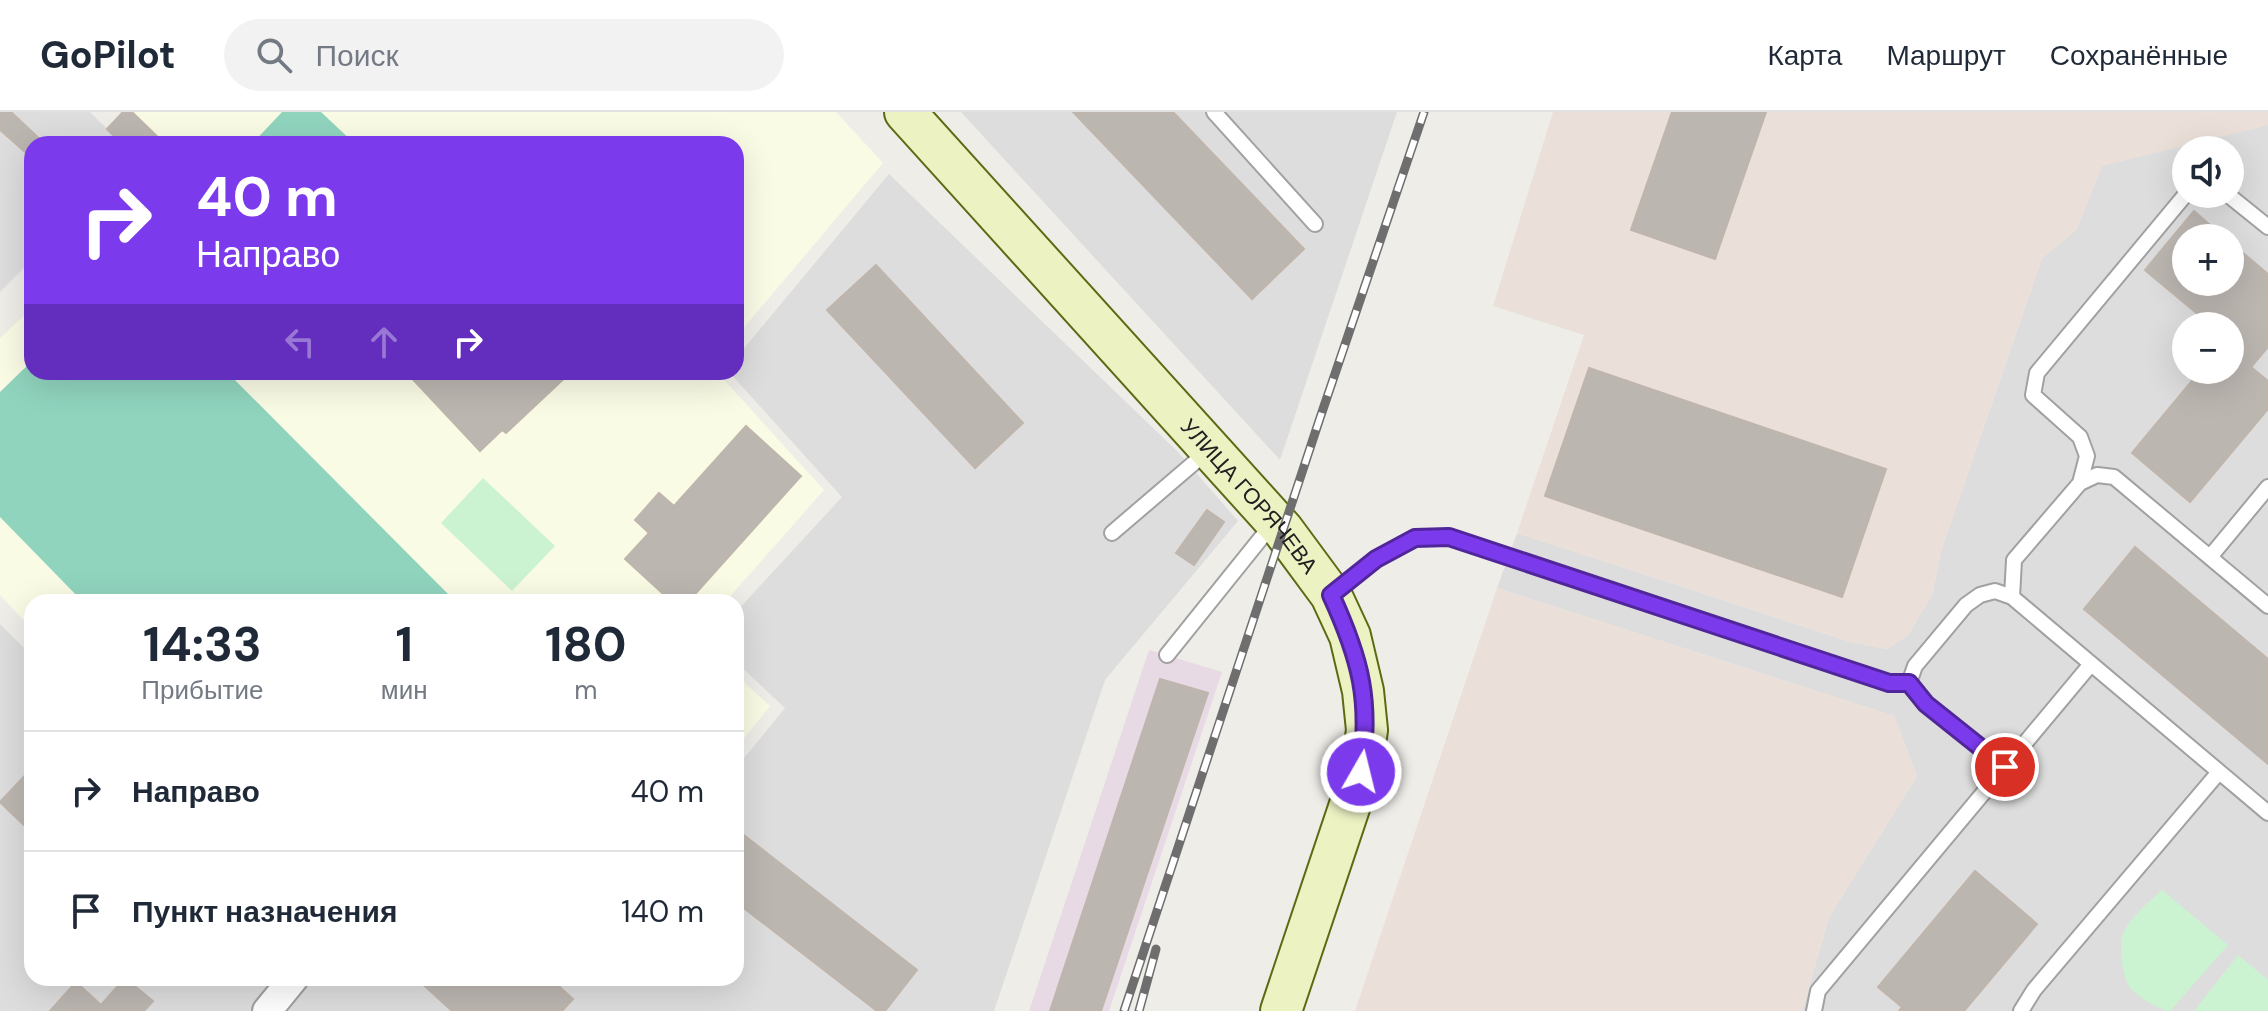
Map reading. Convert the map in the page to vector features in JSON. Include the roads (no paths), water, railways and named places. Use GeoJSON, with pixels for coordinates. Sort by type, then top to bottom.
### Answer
{"type":"FeatureCollection","features":[{"type":"Feature","properties":{"kind":"main road","name":"УЛИЦА ГОРЯЧЕВА"},"geometry":{"type":"LineString","coordinates":[[905,112],[1274,521],[1331,595],[1350,636],[1359,667],[1367,730],[1361,772],[1281,1011]]}},
{"type":"Feature","properties":{"kind":"street"},"geometry":{"type":"LineString","coordinates":[[267,1011],[287,986]]}},
{"type":"Feature","properties":{"kind":"lane"},"geometry":{"type":"LineString","coordinates":[[1214,112],[1315,224]]}},
{"type":"Feature","properties":{"kind":"lane"},"geometry":{"type":"LineString","coordinates":[[2080,483],[2087,456],[2080,437],[2033,395],[2037,373],[2174,208]]}},
{"type":"Feature","properties":{"kind":"lane"},"geometry":{"type":"LineString","coordinates":[[2244,208],[2268,227]]}},
{"type":"Feature","properties":{"kind":"lane"},"geometry":{"type":"LineString","coordinates":[[1112,533],[1210,449]]}},
{"type":"Feature","properties":{"kind":"lane"},"geometry":{"type":"LineString","coordinates":[[2012,597],[2014,560],[2080,483],[2097,475],[2114,477],[2268,606]]}},
{"type":"Feature","properties":{"kind":"lane"},"geometry":{"type":"LineString","coordinates":[[2210,557],[2268,487]]}},
{"type":"Feature","properties":{"kind":"lane"},"geometry":{"type":"LineString","coordinates":[[1167,655],[1274,521]]}},
{"type":"Feature","properties":{"kind":"lane"},"geometry":{"type":"LineString","coordinates":[[1331,595],[1376,559],[1415,538],[1449,537],[1889,683],[1909,683]]}},
{"type":"Feature","properties":{"kind":"lane"},"geometry":{"type":"LineString","coordinates":[[1909,683],[1915,666],[1966,605],[1980,595],[1995,591],[2012,597],[2268,813]]}},
{"type":"Feature","properties":{"kind":"lane"},"geometry":{"type":"LineString","coordinates":[[1814,1011],[1818,991],[2091,664]]}},
{"type":"Feature","properties":{"kind":"lane"},"geometry":{"type":"LineString","coordinates":[[1909,683],[1926,704],[2005,767]]}},
{"type":"Feature","properties":{"kind":"lane"},"geometry":{"type":"LineString","coordinates":[[2021,1011],[2034,990],[2219,772]]}},
{"type":"Feature","properties":{"kind":"railway"},"geometry":{"type":"LineString","coordinates":[[1124,1011],[1424,112]]}},
{"type":"Feature","properties":{"kind":"railway"},"geometry":{"type":"LineString","coordinates":[[1139,1011],[1156,949]]}}]}
